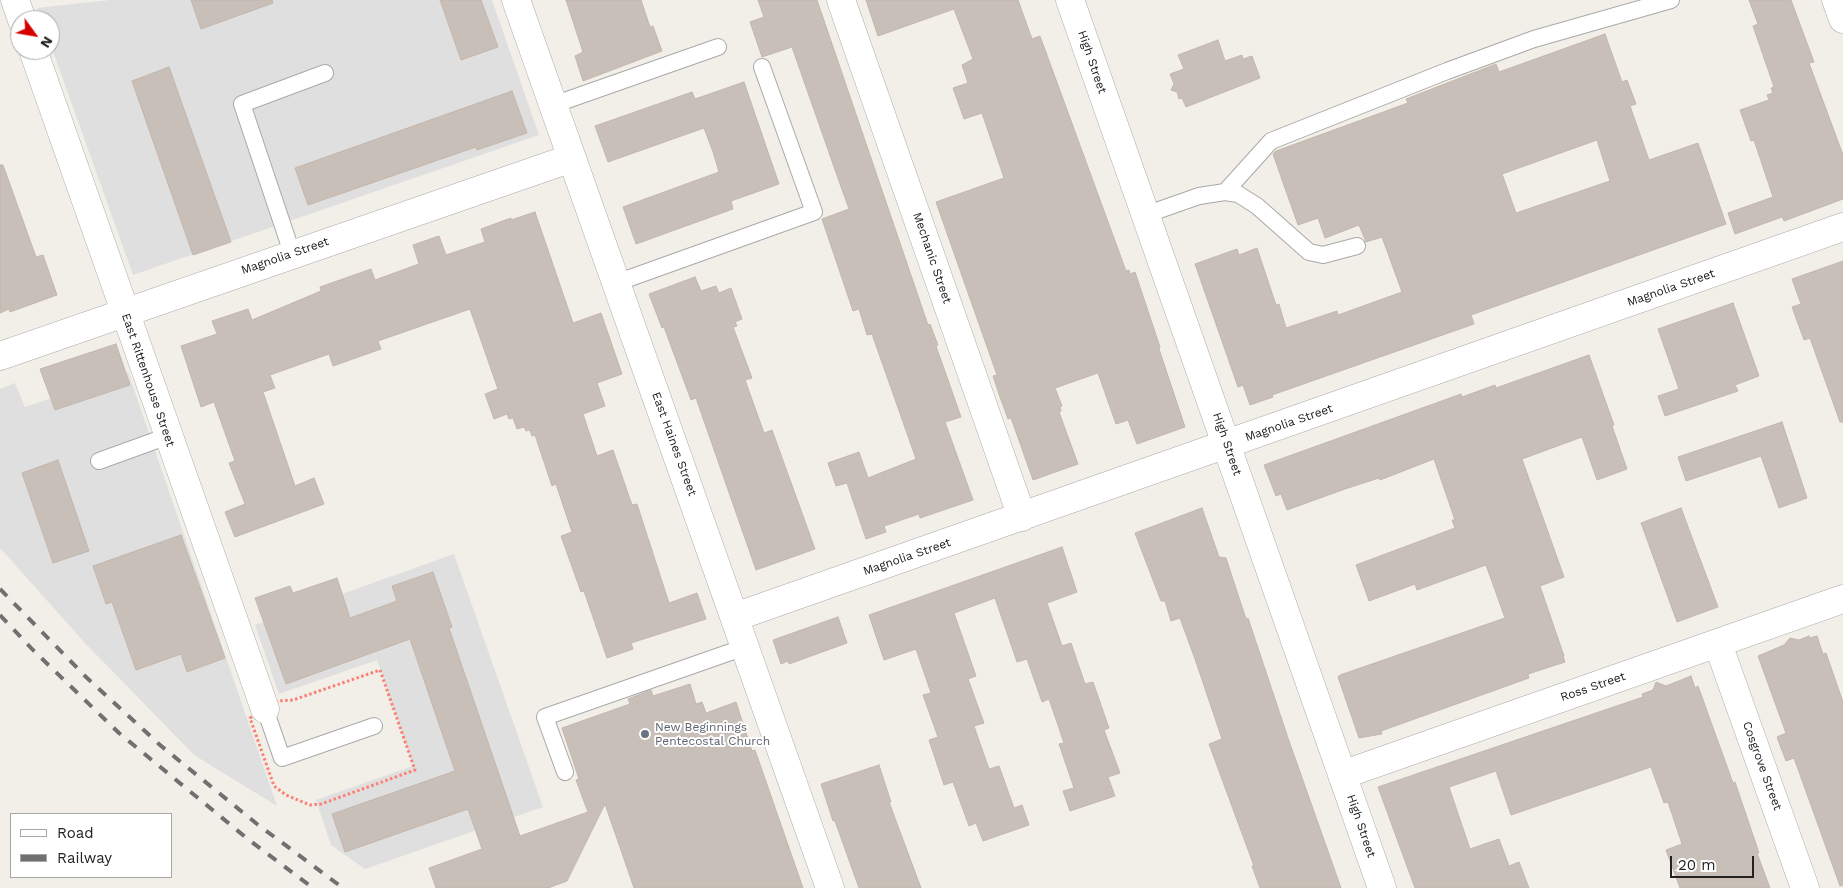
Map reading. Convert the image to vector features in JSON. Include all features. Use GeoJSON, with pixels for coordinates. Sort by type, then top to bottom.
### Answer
{"type":"FeatureCollection","features":[{"type":"Feature","properties":{"kind":"street","name":"East Haines Street"},"geometry":{"type":"LineString","coordinates":[[516,0],[830,888]]}},
{"type":"Feature","properties":{"kind":"street","name":"Mechanic Street"},"geometry":{"type":"LineString","coordinates":[[841,0],[1022,517]]}},
{"type":"Feature","properties":{"kind":"street","name":"High Street"},"geometry":{"type":"LineString","coordinates":[[1070,0],[1382,888]]}},
{"type":"Feature","properties":{"kind":"street","name":"East Rittenhouse Street"},"geometry":{"type":"LineString","coordinates":[[36,60],[264,710]]}},
{"type":"Feature","properties":{"kind":"street","name":"Magnolia Street"},"geometry":{"type":"LineString","coordinates":[[0,356],[292,253],[572,158]]}},
{"type":"Feature","properties":{"kind":"street","name":"Magnolia Street"},"geometry":{"type":"LineString","coordinates":[[735,617],[1843,227]]}},
{"type":"Feature","properties":{"kind":"street","name":"Ross Street"},"geometry":{"type":"LineString","coordinates":[[1342,775],[1843,599]]}},
{"type":"Feature","properties":{"kind":"street","name":"Cosgrove Street"},"geometry":{"type":"LineString","coordinates":[[1718,644],[1806,888]]}},
{"type":"Feature","properties":{"kind":"lane"},"geometry":{"type":"LineString","coordinates":[[1225,192],[1271,141],[1447,71],[1534,39],[1671,0]]}},
{"type":"Feature","properties":{"kind":"lane"},"geometry":{"type":"LineString","coordinates":[[553,105],[718,47]]}},
{"type":"Feature","properties":{"kind":"lane"},"geometry":{"type":"LineString","coordinates":[[616,283],[814,212],[762,67]]}},
{"type":"Feature","properties":{"kind":"lane"},"geometry":{"type":"LineString","coordinates":[[292,253],[242,104],[325,73]]}},
{"type":"Feature","properties":{"kind":"lane"},"geometry":{"type":"LineString","coordinates":[[1146,215],[1199,196],[1225,192],[1238,194],[1257,206],[1309,252],[1323,255],[1357,246]]}},
{"type":"Feature","properties":{"kind":"lane"},"geometry":{"type":"LineString","coordinates":[[99,461],[168,436]]}},
{"type":"Feature","properties":{"kind":"lane"},"geometry":{"type":"LineString","coordinates":[[564,772],[545,717],[746,647]]}},
{"type":"Feature","properties":{"kind":"lane"},"geometry":{"type":"LineString","coordinates":[[264,710],[282,758],[374,726]]}},
{"type":"Feature","properties":{"kind":"shaded area"},"geometry":{"type":"Polygon","coordinates":[[[110,0],[492,0],[539,135],[133,275],[56,60],[60,60],[60,10],[38,10],[37,8],[110,0]]]}},
{"type":"Feature","properties":{"kind":"shaded area"},"geometry":{"type":"Polygon","coordinates":[[[128,372],[277,806],[194,755],[85,643],[0,548],[0,389],[15,383],[25,407],[128,372]]]}},
{"type":"Feature","properties":{"kind":"shaded area"},"geometry":{"type":"Polygon","coordinates":[[[454,554],[543,807],[365,869],[331,845],[316,800],[413,766],[377,660],[279,694],[255,625],[454,554]]]}},
{"type":"Feature","properties":{"kind":"building"},"geometry":{"type":"Polygon","coordinates":[[[191,0],[272,0],[273,3],[201,29],[191,0]]]}},
{"type":"Feature","properties":{"kind":"building"},"geometry":{"type":"Polygon","coordinates":[[[440,0],[481,0],[498,47],[461,60],[440,0]]]}},
{"type":"Feature","properties":{"kind":"building"},"geometry":{"type":"Polygon","coordinates":[[[566,0],[641,0],[650,27],[653,26],[662,51],[583,81],[575,56],[583,52],[566,0]]]}},
{"type":"Feature","properties":{"kind":"building"},"geometry":{"type":"Polygon","coordinates":[[[758,0],[817,0],[928,325],[930,324],[938,345],[936,346],[961,417],[945,422],[973,500],[920,518],[919,514],[884,526],[886,532],[866,539],[847,483],[836,486],[828,463],[859,452],[868,478],[916,459],[872,334],[867,335],[859,309],[853,311],[822,219],[849,209],[792,47],[762,57],[750,22],[764,17],[758,0]]]}},
{"type":"Feature","properties":{"kind":"building"},"geometry":{"type":"Polygon","coordinates":[[[866,0],[1018,0],[1032,39],[1040,36],[1126,271],[1129,270],[1130,274],[1135,272],[1185,427],[1137,444],[1128,420],[1116,424],[1098,373],[1055,388],[1062,406],[1059,412],[1078,464],[1033,480],[1011,418],[1008,419],[1000,397],[993,376],[997,375],[936,202],[1004,178],[982,113],[964,119],[953,88],[968,83],[962,65],[973,59],[954,9],[878,36],[866,0]]]}},
{"type":"Feature","properties":{"kind":"building"},"geometry":{"type":"Polygon","coordinates":[[[1749,0],[1791,0],[1814,62],[1809,63],[1843,155],[1843,199],[1784,221],[1782,217],[1735,234],[1728,213],[1773,197],[1754,140],[1751,141],[1740,110],[1769,100],[1767,95],[1773,93],[1771,88],[1774,87],[1753,26],[1758,24],[1749,0]]]}},
{"type":"Feature","properties":{"kind":"building"},"geometry":{"type":"Polygon","coordinates":[[[1605,34],[1622,82],[1627,80],[1636,104],[1630,106],[1649,160],[1698,143],[1726,224],[1471,315],[1474,324],[1272,395],[1273,397],[1250,405],[1243,385],[1238,387],[1195,264],[1237,249],[1239,255],[1257,248],[1276,305],[1279,304],[1286,328],[1337,311],[1338,315],[1402,292],[1382,237],[1366,242],[1359,225],[1325,238],[1318,218],[1298,225],[1273,154],[1276,151],[1408,103],[1406,99],[1496,64],[1499,72],[1605,34]],[[1597,140],[1502,174],[1516,213],[1610,181],[1597,140]]]}},
{"type":"Feature","properties":{"kind":"building"},"geometry":{"type":"Polygon","coordinates":[[[1218,40],[1225,61],[1242,55],[1243,59],[1252,56],[1260,78],[1186,107],[1182,98],[1179,99],[1177,92],[1171,90],[1174,84],[1170,74],[1184,69],[1178,55],[1218,40]]]}},
{"type":"Feature","properties":{"kind":"building"},"geometry":{"type":"Polygon","coordinates":[[[169,67],[231,242],[193,255],[132,81],[169,67]]]}},
{"type":"Feature","properties":{"kind":"building"},"geometry":{"type":"Polygon","coordinates":[[[744,82],[779,184],[731,201],[733,209],[636,244],[623,207],[719,172],[713,152],[704,128],[608,162],[595,126],[692,92],[695,99],[744,82]]]}},
{"type":"Feature","properties":{"kind":"building"},"geometry":{"type":"Polygon","coordinates":[[[512,91],[527,133],[477,150],[476,147],[308,205],[295,168],[512,91]]]}},
{"type":"Feature","properties":{"kind":"building"},"geometry":{"type":"Polygon","coordinates":[[[0,165],[3,165],[36,257],[43,255],[57,295],[10,312],[9,309],[0,313],[0,165]]]}},
{"type":"Feature","properties":{"kind":"building"},"geometry":{"type":"Polygon","coordinates":[[[535,212],[573,323],[601,313],[622,374],[597,383],[605,406],[583,414],[597,456],[613,450],[632,505],[637,504],[669,603],[697,593],[706,619],[631,643],[633,649],[607,658],[584,591],[581,592],[561,536],[572,532],[556,484],[552,486],[535,435],[532,436],[530,430],[526,431],[524,427],[517,429],[513,418],[509,419],[507,414],[494,419],[485,394],[498,389],[470,309],[378,341],[381,349],[333,366],[329,354],[270,375],[275,388],[263,392],[295,486],[314,478],[324,504],[235,537],[225,512],[245,504],[229,463],[235,461],[214,402],[201,407],[181,346],[217,334],[212,321],[248,309],[252,320],[321,291],[320,287],[371,269],[375,280],[419,264],[413,245],[439,236],[446,255],[485,242],[481,229],[535,212]]]}},
{"type":"Feature","properties":{"kind":"building"},"geometry":{"type":"Polygon","coordinates":[[[1843,261],[1843,422],[1840,422],[1810,338],[1804,340],[1792,307],[1801,304],[1792,279],[1843,261]]]}},
{"type":"Feature","properties":{"kind":"building"},"geometry":{"type":"Polygon","coordinates":[[[695,277],[701,291],[716,286],[719,293],[731,288],[742,319],[735,322],[737,326],[733,327],[752,378],[745,380],[764,433],[772,430],[815,549],[756,570],[696,398],[691,400],[664,327],[662,328],[649,294],[695,277]]]}},
{"type":"Feature","properties":{"kind":"building"},"geometry":{"type":"Polygon","coordinates":[[[1733,303],[1759,376],[1735,385],[1738,391],[1665,416],[1658,396],[1679,389],[1658,329],[1733,303]]]}},
{"type":"Feature","properties":{"kind":"building"},"geometry":{"type":"Polygon","coordinates":[[[116,344],[130,385],[55,410],[40,369],[116,344]]]}},
{"type":"Feature","properties":{"kind":"building"},"geometry":{"type":"Polygon","coordinates":[[[1589,355],[1614,425],[1612,426],[1627,469],[1597,480],[1582,437],[1522,459],[1564,577],[1540,586],[1565,662],[1528,674],[1529,678],[1381,731],[1382,734],[1359,738],[1338,677],[1340,675],[1505,618],[1486,565],[1417,590],[1415,584],[1369,601],[1356,565],[1455,528],[1452,520],[1455,520],[1434,459],[1380,480],[1379,478],[1287,510],[1281,494],[1276,496],[1264,465],[1461,394],[1462,397],[1495,385],[1496,388],[1589,355]]]}},
{"type":"Feature","properties":{"kind":"building"},"geometry":{"type":"Polygon","coordinates":[[[1782,422],[1807,498],[1779,508],[1761,456],[1686,481],[1678,457],[1782,422]]]}},
{"type":"Feature","properties":{"kind":"building"},"geometry":{"type":"Polygon","coordinates":[[[58,460],[89,551],[53,563],[22,473],[58,460]]]}},
{"type":"Feature","properties":{"kind":"building"},"geometry":{"type":"Polygon","coordinates":[[[1202,508],[1219,557],[1226,558],[1246,619],[1248,618],[1341,888],[1260,888],[1252,866],[1254,866],[1209,744],[1222,739],[1195,659],[1180,618],[1171,621],[1165,601],[1161,601],[1135,533],[1202,508]]]}},
{"type":"Feature","properties":{"kind":"building"},"geometry":{"type":"Polygon","coordinates":[[[1681,508],[1718,607],[1677,622],[1641,523],[1681,508]]]}},
{"type":"Feature","properties":{"kind":"building"},"geometry":{"type":"Polygon","coordinates":[[[181,535],[225,658],[187,672],[181,654],[136,670],[112,602],[106,604],[93,566],[181,535]]]}},
{"type":"Feature","properties":{"kind":"building"},"geometry":{"type":"Polygon","coordinates":[[[1062,547],[1077,592],[1047,603],[1062,646],[1071,643],[1085,684],[1093,682],[1109,728],[1104,730],[1120,773],[1108,777],[1115,796],[1070,811],[1063,791],[1074,788],[1059,744],[1064,743],[1049,699],[1042,702],[1027,659],[1017,662],[995,598],[954,613],[976,676],[968,679],[984,723],[974,726],[989,769],[999,766],[1014,808],[1022,805],[1029,825],[983,841],[976,823],[969,826],[953,782],[944,785],[929,740],[938,737],[923,695],[931,693],[916,649],[884,660],[869,615],[1062,547]]]}},
{"type":"Feature","properties":{"kind":"building"},"geometry":{"type":"Polygon","coordinates":[[[433,572],[452,627],[449,628],[520,836],[588,812],[576,780],[579,779],[562,728],[630,704],[628,699],[651,690],[653,696],[690,684],[696,704],[702,702],[706,713],[736,702],[752,751],[755,750],[803,888],[634,888],[605,804],[567,881],[548,888],[436,888],[429,868],[482,849],[468,809],[345,852],[332,814],[455,771],[410,639],[286,684],[255,598],[290,586],[293,593],[337,578],[350,618],[397,601],[392,586],[433,572]]]}},
{"type":"Feature","properties":{"kind":"building"},"geometry":{"type":"Polygon","coordinates":[[[838,617],[847,643],[789,664],[788,661],[781,664],[773,640],[838,617]]]}},
{"type":"Feature","properties":{"kind":"building"},"geometry":{"type":"Polygon","coordinates":[[[1809,636],[1810,638],[1817,636],[1823,654],[1826,653],[1843,702],[1843,885],[1840,886],[1794,758],[1786,761],[1777,737],[1786,733],[1758,656],[1784,645],[1790,638],[1799,640],[1809,636]]]}},
{"type":"Feature","properties":{"kind":"building"},"geometry":{"type":"Polygon","coordinates":[[[1691,676],[1695,688],[1698,686],[1733,783],[1735,782],[1770,888],[1680,888],[1666,850],[1682,844],[1668,802],[1664,803],[1651,767],[1511,815],[1496,771],[1449,787],[1470,849],[1499,839],[1509,866],[1519,862],[1529,888],[1415,888],[1378,787],[1643,697],[1642,694],[1653,690],[1656,682],[1666,686],[1691,676]]]}},
{"type":"Feature","properties":{"kind":"building"},"geometry":{"type":"Polygon","coordinates":[[[879,765],[891,802],[889,802],[921,888],[859,888],[835,821],[833,821],[821,784],[879,765]]]}},
{"type":"Feature","properties":{"kind":"railway"},"geometry":{"type":"LineString","coordinates":[[0,589],[86,677],[160,745],[257,824],[343,888]]}},
{"type":"Feature","properties":{"kind":"railway"},"geometry":{"type":"LineString","coordinates":[[0,615],[33,650],[119,733],[249,840],[313,888]]}},
{"type":"Feature","properties":{"kind":"place","name":"New Beginnings Pentecostal Church"},"geometry":{"type":"Point","coordinates":[645,734]}}]}
